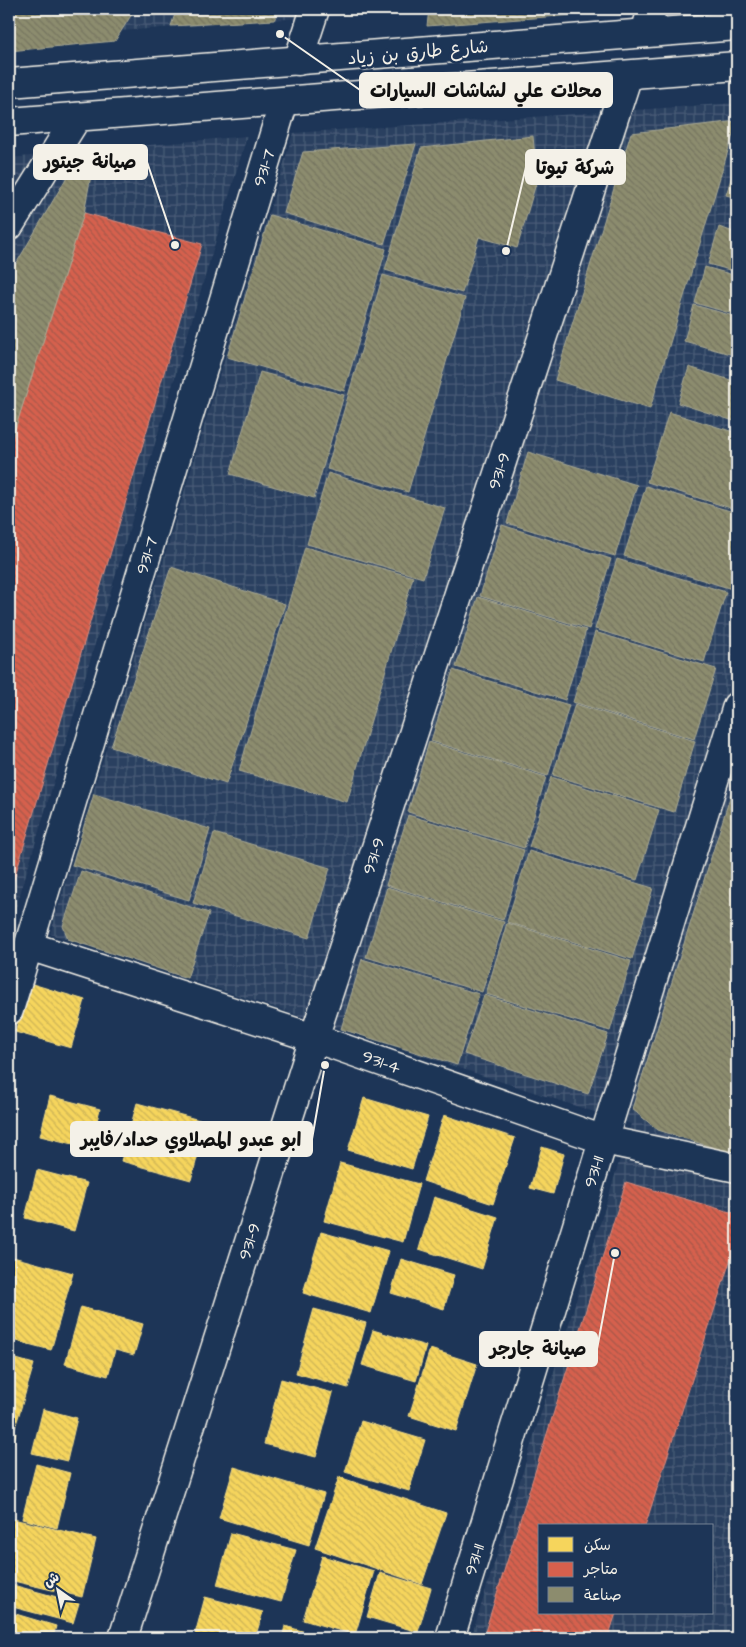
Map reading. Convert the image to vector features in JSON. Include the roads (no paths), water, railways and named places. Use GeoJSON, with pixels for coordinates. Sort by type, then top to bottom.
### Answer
{"type":"FeatureCollection","features":[{"type":"Feature","properties":{"kind":"street"},"geometry":{"type":"LineString","coordinates":[[298,61],[315,9]]}},
{"type":"Feature","properties":{"kind":"street","name":"شارع طارق بن زياد"},"geometry":{"type":"LineString","coordinates":[[9,83],[298,61],[648,21],[737,26]]}},
{"type":"Feature","properties":{"kind":"street"},"geometry":{"type":"LineString","coordinates":[[9,122],[737,66]]}},
{"type":"Feature","properties":{"kind":"street","name":"931-9"},"geometry":{"type":"LineString","coordinates":[[123,1638],[314,1038],[628,75]]}},
{"type":"Feature","properties":{"kind":"street","name":"931-7"},"geometry":{"type":"LineString","coordinates":[[9,1010],[284,101]]}},
{"type":"Feature","properties":{"kind":"street"},"geometry":{"type":"LineString","coordinates":[[9,226],[77,116]]}},
{"type":"Feature","properties":{"kind":"street","name":"931-11"},"geometry":{"type":"LineString","coordinates":[[450,1638],[737,706]]}},
{"type":"Feature","properties":{"kind":"street","name":"931-4"},"geometry":{"type":"LineString","coordinates":[[29,946],[314,1038],[604,1140],[737,1168]]}},
{"type":"Feature","properties":{"kind":"place","name":"محلات علي لشاشات السيارات"},"geometry":{"type":"Point","coordinates":[280,34]}},
{"type":"Feature","properties":{"kind":"place","name":"صيانة جيتور"},"geometry":{"type":"Point","coordinates":[175,245]}},
{"type":"Feature","properties":{"kind":"place","name":"شركة تيوتا"},"geometry":{"type":"Point","coordinates":[506,251]}},
{"type":"Feature","properties":{"kind":"place","name":"ابو عبدو المصلاوي حداد/فايبر"},"geometry":{"type":"Point","coordinates":[325,1065]}},
{"type":"Feature","properties":{"kind":"place","name":"صيانة جارجر"},"geometry":{"type":"Point","coordinates":[615,1253]}}]}
